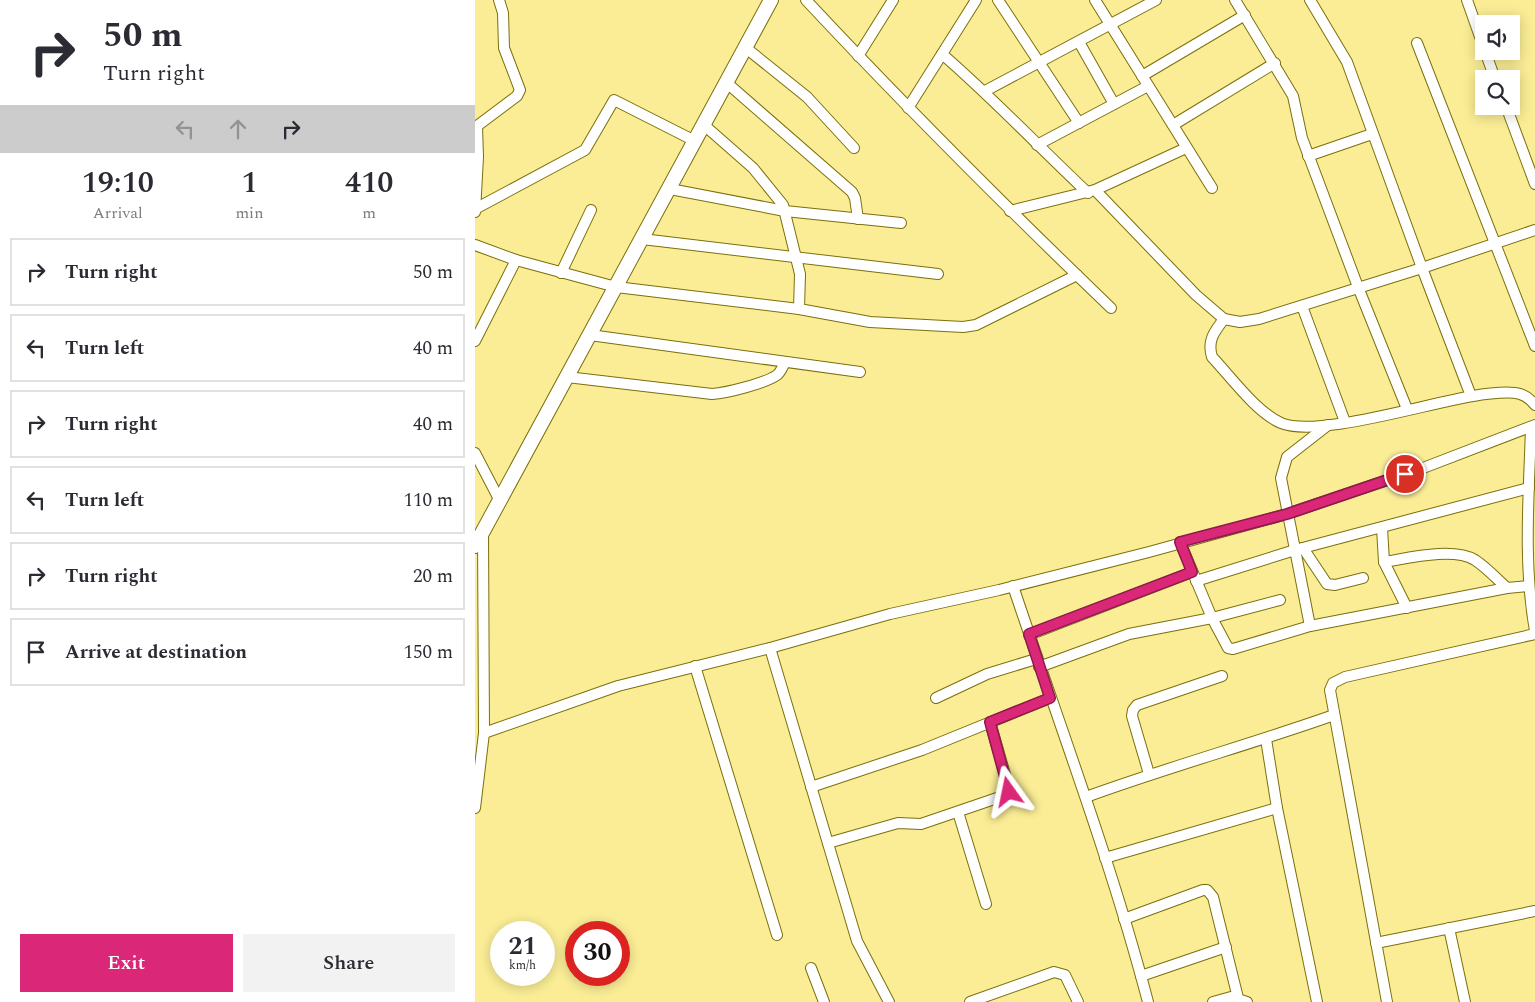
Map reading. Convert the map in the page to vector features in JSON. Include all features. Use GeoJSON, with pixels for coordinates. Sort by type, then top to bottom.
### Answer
{"type":"FeatureCollection","features":[{"type":"Feature","properties":{"kind":"main road"},"geometry":{"type":"LineString","coordinates":[[475,546],[771,0]]}},
{"type":"Feature","properties":{"kind":"street"},"geometry":{"type":"LineString","coordinates":[[475,214],[479,157],[476,127],[517,96],[520,90],[504,48],[503,13],[499,0]]}},
{"type":"Feature","properties":{"kind":"street"},"geometry":{"type":"LineString","coordinates":[[806,0],[908,108],[1010,211],[1111,308]]}},
{"type":"Feature","properties":{"kind":"street"},"geometry":{"type":"LineString","coordinates":[[858,56],[893,0]]}},
{"type":"Feature","properties":{"kind":"street"},"geometry":{"type":"LineString","coordinates":[[908,108],[976,0]]}},
{"type":"Feature","properties":{"kind":"street"},"geometry":{"type":"LineString","coordinates":[[999,0],[1079,123]]}},
{"type":"Feature","properties":{"kind":"street"},"geometry":{"type":"LineString","coordinates":[[1095,0],[1212,188]]}},
{"type":"Feature","properties":{"kind":"street"},"geometry":{"type":"LineString","coordinates":[[985,91],[1111,26],[1156,0]]}},
{"type":"Feature","properties":{"kind":"street"},"geometry":{"type":"LineString","coordinates":[[1235,0],[1293,96],[1299,130],[1308,156],[1358,288],[1407,409]]}},
{"type":"Feature","properties":{"kind":"street"},"geometry":{"type":"LineString","coordinates":[[1311,0],[1347,62],[1372,134],[1471,396]]}},
{"type":"Feature","properties":{"kind":"street"},"geometry":{"type":"LineString","coordinates":[[1467,0],[1475,24]]}},
{"type":"Feature","properties":{"kind":"street"},"geometry":{"type":"LineString","coordinates":[[1142,76],[1245,15]]}},
{"type":"Feature","properties":{"kind":"street"},"geometry":{"type":"LineString","coordinates":[[1079,42],[1114,104]]}},
{"type":"Feature","properties":{"kind":"street"},"geometry":{"type":"LineString","coordinates":[[1417,43],[1535,346]]}},
{"type":"Feature","properties":{"kind":"street"},"geometry":{"type":"LineString","coordinates":[[746,48],[807,97],[854,148]]}},
{"type":"Feature","properties":{"kind":"street"},"geometry":{"type":"LineString","coordinates":[[942,54],[985,91],[1037,145],[1092,191],[1196,295],[1224,319],[1240,322],[1259,319],[1535,230]]}},
{"type":"Feature","properties":{"kind":"street"},"geometry":{"type":"LineString","coordinates":[[1173,125],[1275,64]]}},
{"type":"Feature","properties":{"kind":"street"},"geometry":{"type":"LineString","coordinates":[[727,83],[852,192],[855,198],[857,219]]}},
{"type":"Feature","properties":{"kind":"street"},"geometry":{"type":"LineString","coordinates":[[1037,145],[1148,86]]}},
{"type":"Feature","properties":{"kind":"street"},"geometry":{"type":"LineString","coordinates":[[475,209],[585,150],[614,100],[695,141]]}},
{"type":"Feature","properties":{"kind":"street"},"geometry":{"type":"LineString","coordinates":[[1509,115],[1535,184]]}},
{"type":"Feature","properties":{"kind":"street"},"geometry":{"type":"LineString","coordinates":[[704,125],[753,168],[780,201],[785,212],[797,258],[801,286],[799,309]]}},
{"type":"Feature","properties":{"kind":"street"},"geometry":{"type":"LineString","coordinates":[[1308,156],[1372,134]]}},
{"type":"Feature","properties":{"kind":"street"},"geometry":{"type":"LineString","coordinates":[[1010,211],[1092,191],[1186,148]]}},
{"type":"Feature","properties":{"kind":"street"},"geometry":{"type":"LineString","coordinates":[[670,189],[785,212],[901,223]]}},
{"type":"Feature","properties":{"kind":"street"},"geometry":{"type":"LineString","coordinates":[[561,272],[591,210]]}},
{"type":"Feature","properties":{"kind":"street"},"geometry":{"type":"LineString","coordinates":[[642,239],[938,274]]}},
{"type":"Feature","properties":{"kind":"street"},"geometry":{"type":"LineString","coordinates":[[475,245],[516,260],[616,287],[799,309],[870,322],[970,327],[1077,275]]}},
{"type":"Feature","properties":{"kind":"street"},"geometry":{"type":"LineString","coordinates":[[475,341],[516,260]]}},
{"type":"Feature","properties":{"kind":"street"},"geometry":{"type":"LineString","coordinates":[[1302,306],[1345,422]]}},
{"type":"Feature","properties":{"kind":"street"},"geometry":{"type":"LineString","coordinates":[[1224,319],[1214,333],[1209,346],[1213,357],[1262,410],[1282,423],[1293,426],[1345,422],[1471,396],[1506,392],[1521,394],[1533,399]]}},
{"type":"Feature","properties":{"kind":"street"},"geometry":{"type":"LineString","coordinates":[[590,335],[860,372]]}},
{"type":"Feature","properties":{"kind":"street"},"geometry":{"type":"LineString","coordinates":[[567,377],[712,394],[731,391],[775,377],[781,371],[785,362]]}},
{"type":"Feature","properties":{"kind":"street"},"geometry":{"type":"LineString","coordinates":[[1310,626],[1299,549],[1287,514],[1281,478],[1287,457],[1329,424]]}},
{"type":"Feature","properties":{"kind":"street"},"geometry":{"type":"LineString","coordinates":[[484,733],[618,686],[770,648],[890,614],[1149,552],[1287,514],[1423,468],[1533,426],[1527,543],[1529,586],[1535,632],[1345,677],[1333,683],[1330,690],[1387,1002]]}},
{"type":"Feature","properties":{"kind":"street"},"geometry":{"type":"LineString","coordinates":[[475,453],[500,501]]}},
{"type":"Feature","properties":{"kind":"street"},"geometry":{"type":"LineString","coordinates":[[1029,634],[1194,576],[1529,488]]}},
{"type":"Feature","properties":{"kind":"street"},"geometry":{"type":"LineString","coordinates":[[1382,528],[1384,562],[1407,608]]}},
{"type":"Feature","properties":{"kind":"street"},"geometry":{"type":"LineString","coordinates":[[475,808],[484,733],[483,532]]}},
{"type":"Feature","properties":{"kind":"street"},"geometry":{"type":"LineString","coordinates":[[1180,542],[1212,618],[1228,648],[1310,626],[1507,588],[1529,586]]}},
{"type":"Feature","properties":{"kind":"street"},"geometry":{"type":"LineString","coordinates":[[1299,549],[1327,584],[1335,585],[1363,578]]}},
{"type":"Feature","properties":{"kind":"street"},"geometry":{"type":"LineString","coordinates":[[1384,562],[1449,554],[1466,556],[1476,561],[1507,588]]}},
{"type":"Feature","properties":{"kind":"street"},"geometry":{"type":"LineString","coordinates":[[1013,586],[1037,663],[1086,798],[1148,1002]]}},
{"type":"Feature","properties":{"kind":"street"},"geometry":{"type":"LineString","coordinates":[[937,698],[987,674],[1037,663],[1129,634],[1212,618],[1280,600]]}},
{"type":"Feature","properties":{"kind":"street"},"geometry":{"type":"LineString","coordinates":[[770,648],[860,948],[889,1002]]}},
{"type":"Feature","properties":{"kind":"street"},"geometry":{"type":"LineString","coordinates":[[695,666],[777,935]]}},
{"type":"Feature","properties":{"kind":"street"},"geometry":{"type":"LineString","coordinates":[[1149,774],[1132,716],[1133,710],[1137,705],[1222,676]]}},
{"type":"Feature","properties":{"kind":"street"},"geometry":{"type":"LineString","coordinates":[[811,787],[922,750],[1050,698]]}},
{"type":"Feature","properties":{"kind":"street"},"geometry":{"type":"LineString","coordinates":[[1086,798],[1149,774],[1266,739],[1334,715]]}},
{"type":"Feature","properties":{"kind":"street"},"geometry":{"type":"LineString","coordinates":[[828,843],[899,823],[921,824],[1001,798],[1009,792],[990,722]]}},
{"type":"Feature","properties":{"kind":"street"},"geometry":{"type":"LineString","coordinates":[[1266,739],[1277,808],[1317,1002]]}},
{"type":"Feature","properties":{"kind":"street"},"geometry":{"type":"LineString","coordinates":[[1105,858],[1277,808]]}},
{"type":"Feature","properties":{"kind":"street"},"geometry":{"type":"LineString","coordinates":[[958,812],[987,904]]}},
{"type":"Feature","properties":{"kind":"street"},"geometry":{"type":"LineString","coordinates":[[1124,919],[1207,890],[1213,897],[1242,1000]]}},
{"type":"Feature","properties":{"kind":"street"},"geometry":{"type":"LineString","coordinates":[[1376,942],[1535,911]]}},
{"type":"Feature","properties":{"kind":"street"},"geometry":{"type":"LineString","coordinates":[[1449,928],[1465,1002]]}},
{"type":"Feature","properties":{"kind":"street"},"geometry":{"type":"LineString","coordinates":[[1141,976],[1226,947]]}},
{"type":"Feature","properties":{"kind":"street"},"geometry":{"type":"LineString","coordinates":[[811,968],[824,1002]]}},
{"type":"Feature","properties":{"kind":"street"},"geometry":{"type":"LineString","coordinates":[[970,1002],[1054,972],[1065,975],[1079,1002]]}},
{"type":"Feature","properties":{"kind":"street"},"geometry":{"type":"LineString","coordinates":[[1213,1002],[1231,997],[1242,1000]]}},
{"type":"Feature","properties":{"kind":"route"},"geometry":{"type":"LineString","coordinates":[[1009,792],[990,722],[1050,698],[1029,634],[1192,572],[1180,542],[1287,514],[1405,474]]}}]}
